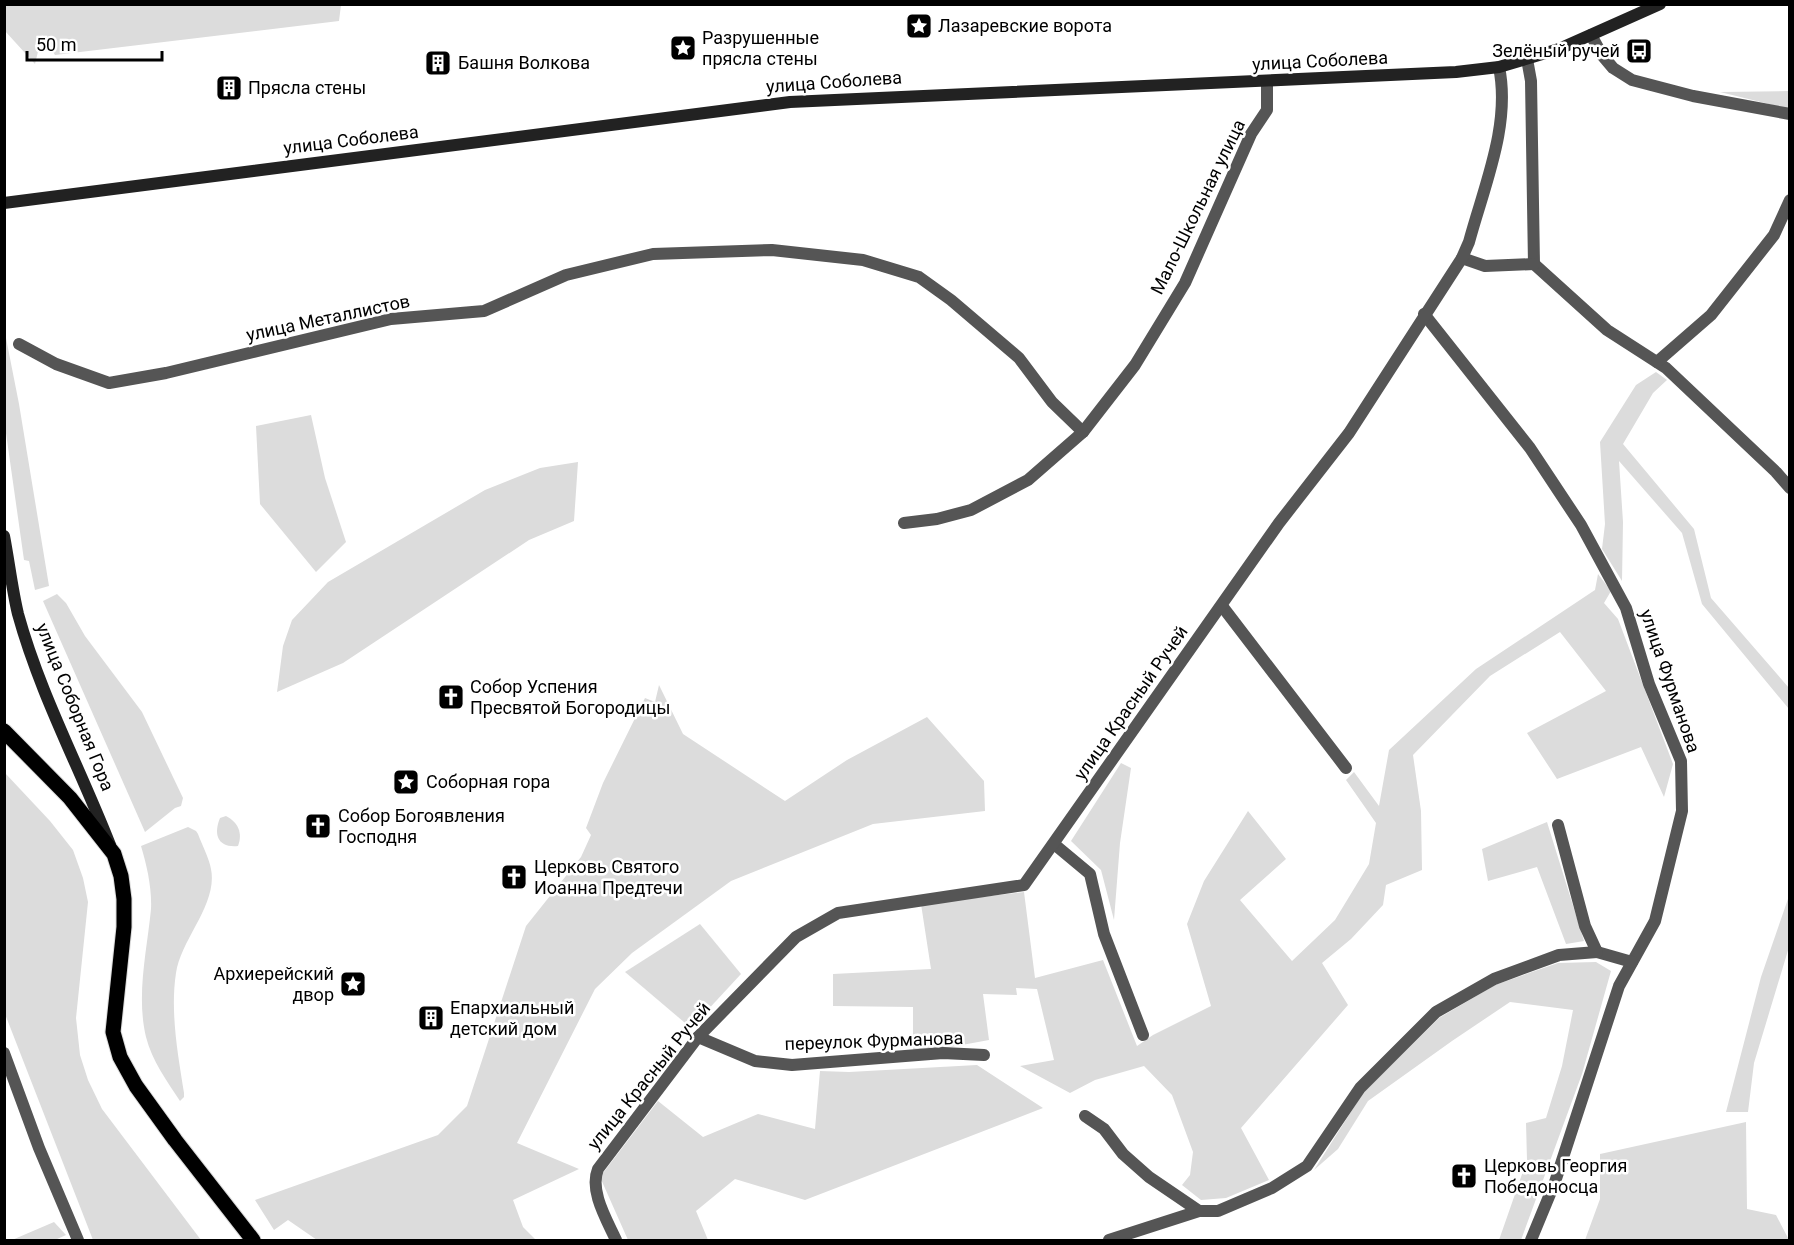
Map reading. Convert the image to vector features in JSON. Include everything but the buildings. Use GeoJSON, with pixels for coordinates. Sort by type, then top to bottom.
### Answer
{"type":"FeatureCollection","features":[{"type":"Feature","properties":{"kind":"main road","name":"улица Соболева"},"geometry":{"type":"LineString","coordinates":[[4,203],[790,102],[1017,90],[1436,74],[1499,67],[1559,49],[1660,4]]}},
{"type":"Feature","properties":{"kind":"main road","name":"улица Соборная Гора"},"geometry":{"type":"LineString","coordinates":[[4,536],[18,612],[33,661],[114,854]]}},
{"type":"Feature","properties":{"kind":"main road"},"geometry":{"type":"LineString","coordinates":[[4,731],[70,798],[114,854],[121,876],[124,899],[124,927],[113,1032],[120,1058],[136,1086],[175,1140],[253,1240]]}},
{"type":"Feature","properties":{"kind":"street"},"geometry":{"type":"LineString","coordinates":[[1591,35],[1602,55],[1613,68],[1632,80],[1693,96],[1790,114]]}},
{"type":"Feature","properties":{"kind":"street"},"geometry":{"type":"LineString","coordinates":[[1527,59],[1531,81],[1534,264]]}},
{"type":"Feature","properties":{"kind":"street","name":"улица Красный Ручей"},"geometry":{"type":"LineString","coordinates":[[616,1240],[597,1196],[595,1176],[598,1169],[699,1037],[796,937],[838,913],[1023,885],[1054,844],[1279,523],[1349,433],[1462,258],[1469,242],[1499,134],[1503,89],[1499,67]]}},
{"type":"Feature","properties":{"kind":"street","name":"Мало-Школьная улица"},"geometry":{"type":"LineString","coordinates":[[904,523],[937,519],[971,510],[1028,480],[1083,432],[1136,365],[1185,283],[1251,134],[1267,110],[1267,82]]}},
{"type":"Feature","properties":{"kind":"street"},"geometry":{"type":"LineString","coordinates":[[1657,362],[1711,315],[1774,235],[1790,200]]}},
{"type":"Feature","properties":{"kind":"street","name":"улица Металлистов"},"geometry":{"type":"LineString","coordinates":[[20,344],[56,364],[109,383],[166,373],[391,320],[484,311],[566,275],[653,254],[772,250],[863,260],[919,277],[951,300],[1019,358],[1052,402],[1083,432]]}},
{"type":"Feature","properties":{"kind":"street"},"geometry":{"type":"LineString","coordinates":[[1462,258],[1485,266],[1534,264],[1607,330],[1666,368],[1790,488]]}},
{"type":"Feature","properties":{"kind":"street","name":"улица Фурманова"},"geometry":{"type":"LineString","coordinates":[[1424,314],[1530,448],[1581,525],[1626,608],[1649,684],[1681,761],[1682,811],[1655,921],[1619,986],[1555,1182],[1531,1240]]}},
{"type":"Feature","properties":{"kind":"street"},"geometry":{"type":"LineString","coordinates":[[1222,606],[1346,768]]}},
{"type":"Feature","properties":{"kind":"street"},"geometry":{"type":"LineString","coordinates":[[1558,825],[1585,926],[1597,952]]}},
{"type":"Feature","properties":{"kind":"street"},"geometry":{"type":"LineString","coordinates":[[1054,844],[1090,874],[1104,934],[1143,1035]]}},
{"type":"Feature","properties":{"kind":"street"},"geometry":{"type":"LineString","coordinates":[[1109,1240],[1199,1211],[1218,1211],[1272,1188],[1307,1166],[1360,1088],[1436,1012],[1494,979],[1559,955],[1597,952],[1632,962]]}},
{"type":"Feature","properties":{"kind":"street","name":"переулок Фурманова"},"geometry":{"type":"LineString","coordinates":[[699,1037],[755,1061],[792,1065],[943,1053],[984,1055]]}},
{"type":"Feature","properties":{"kind":"street"},"geometry":{"type":"LineString","coordinates":[[4,1053],[39,1148],[78,1240]]}},
{"type":"Feature","properties":{"kind":"street"},"geometry":{"type":"LineString","coordinates":[[1085,1116],[1104,1128],[1123,1154],[1149,1177],[1199,1211]]}},
{"type":"Feature","properties":{"kind":"shaded area"},"geometry":{"type":"Polygon","coordinates":[[[5,4],[341,5],[339,21],[55,55],[42,35],[35,64],[5,31],[5,4]]]}},
{"type":"Feature","properties":{"kind":"shaded area"},"geometry":{"type":"Polygon","coordinates":[[[1789,91],[1789,109],[1720,92],[1789,91]]]}},
{"type":"Feature","properties":{"kind":"shaded area"},"geometry":{"type":"Polygon","coordinates":[[[5,333],[49,586],[35,590],[29,561],[24,560],[5,426],[5,333]]]}},
{"type":"Feature","properties":{"kind":"shaded area"},"geometry":{"type":"Polygon","coordinates":[[[1656,372],[1667,380],[1653,393],[1623,444],[1694,529],[1711,598],[1789,688],[1789,709],[1702,604],[1682,533],[1619,461],[1623,522],[1622,581],[1602,549],[1605,524],[1600,442],[1636,385],[1656,372]]]}},
{"type":"Feature","properties":{"kind":"shaded area"},"geometry":{"type":"Polygon","coordinates":[[[311,415],[325,478],[346,542],[316,572],[260,504],[256,426],[311,415]]]}},
{"type":"Feature","properties":{"kind":"shaded area"},"geometry":{"type":"Polygon","coordinates":[[[578,462],[574,521],[529,540],[343,663],[277,692],[283,646],[292,620],[328,582],[485,490],[540,468],[578,462]]]}},
{"type":"Feature","properties":{"kind":"shaded area"},"geometry":{"type":"Polygon","coordinates":[[[1598,574],[1611,591],[1604,603],[1618,619],[1673,764],[1664,797],[1641,747],[1557,779],[1527,733],[1606,691],[1560,632],[1490,676],[1413,755],[1421,811],[1422,870],[1386,885],[1383,905],[1351,939],[1322,963],[1348,1005],[1241,1128],[1269,1180],[1226,1198],[1201,1200],[1182,1185],[1190,1175],[1193,1152],[1172,1095],[1144,1066],[1095,1080],[1070,1093],[1020,1066],[1054,1060],[1037,989],[1016,988],[1017,995],[983,994],[989,1040],[913,1054],[913,1007],[833,1006],[833,974],[931,969],[921,904],[1024,892],[1035,978],[1103,960],[1137,1046],[1153,1035],[1211,1006],[1187,924],[1204,881],[1248,811],[1286,859],[1240,900],[1292,961],[1335,920],[1369,864],[1376,823],[1346,780],[1354,772],[1379,806],[1389,750],[1476,669],[1595,590],[1598,574]]]}},
{"type":"Feature","properties":{"kind":"shaded area"},"geometry":{"type":"Polygon","coordinates":[[[57,594],[66,603],[85,636],[142,712],[183,798],[181,806],[175,808],[145,832],[43,601],[57,594]]]}},
{"type":"Feature","properties":{"kind":"shaded area"},"geometry":{"type":"Polygon","coordinates":[[[659,685],[683,734],[785,801],[847,760],[927,717],[984,781],[985,811],[873,824],[731,881],[632,953],[595,989],[517,1143],[579,1169],[513,1200],[523,1227],[536,1240],[317,1240],[288,1220],[274,1230],[255,1200],[438,1135],[467,1106],[526,926],[581,857],[591,835],[586,828],[603,783],[645,698],[655,702],[659,685]]]}},
{"type":"Feature","properties":{"kind":"shaded area"},"geometry":{"type":"Polygon","coordinates":[[[1121,763],[1131,768],[1120,843],[1114,920],[1101,870],[1071,841],[1121,763]]]}},
{"type":"Feature","properties":{"kind":"shaded area"},"geometry":{"type":"Polygon","coordinates":[[[5,773],[50,821],[73,850],[83,878],[88,902],[76,1018],[80,1055],[88,1080],[102,1109],[201,1240],[93,1240],[5,1014],[5,773]]]}},
{"type":"Feature","properties":{"kind":"shaded area"},"geometry":{"type":"Polygon","coordinates":[[[226,816],[234,821],[238,828],[240,837],[238,846],[222,843],[217,835],[220,818],[226,816]]]}},
{"type":"Feature","properties":{"kind":"shaded area"},"geometry":{"type":"Polygon","coordinates":[[[1547,822],[1584,941],[1566,944],[1537,867],[1488,881],[1482,849],[1547,822]]]}},
{"type":"Feature","properties":{"kind":"shaded area"},"geometry":{"type":"Polygon","coordinates":[[[188,827],[198,834],[210,865],[212,882],[204,908],[179,960],[176,973],[174,1018],[184,1093],[180,1101],[152,1054],[143,1021],[142,989],[151,901],[149,877],[141,846],[188,827]]]}},
{"type":"Feature","properties":{"kind":"shaded area"},"geometry":{"type":"Polygon","coordinates":[[[1789,896],[1789,947],[1754,1063],[1748,1112],[1726,1112],[1761,977],[1789,896]]]}},
{"type":"Feature","properties":{"kind":"shaded area"},"geometry":{"type":"Polygon","coordinates":[[[700,924],[741,974],[691,1028],[625,972],[700,924]]]}},
{"type":"Feature","properties":{"kind":"shaded area"},"geometry":{"type":"Polygon","coordinates":[[[1596,962],[1611,971],[1582,1074],[1521,1240],[1499,1240],[1527,1160],[1526,1123],[1546,1118],[1562,1066],[1573,1010],[1510,1002],[1368,1101],[1338,1149],[1314,1170],[1363,1093],[1439,1018],[1495,985],[1558,963],[1596,962]]]}},
{"type":"Feature","properties":{"kind":"shaded area"},"geometry":{"type":"Polygon","coordinates":[[[977,1065],[1043,1108],[805,1200],[735,1179],[696,1211],[708,1240],[628,1240],[600,1177],[658,1101],[703,1137],[758,1114],[815,1129],[820,1071],[849,1072],[977,1065]]]}},
{"type":"Feature","properties":{"kind":"shaded area"},"geometry":{"type":"Polygon","coordinates":[[[1746,1122],[1747,1209],[1776,1215],[1789,1240],[1585,1240],[1600,1199],[1600,1154],[1746,1122]]]}},
{"type":"Feature","properties":{"kind":"shaded area"},"geometry":{"type":"Polygon","coordinates":[[[54,1222],[66,1235],[55,1240],[12,1240],[54,1222]]]}},
{"type":"Feature","properties":{"kind":"place","name":"Лазаревские ворота"},"geometry":{"type":"Point","coordinates":[919,26]}},
{"type":"Feature","properties":{"kind":"place","name":"Разрушенные прясла стены"},"geometry":{"type":"Point","coordinates":[683,48]}},
{"type":"Feature","properties":{"kind":"place","name":"Зелёный ручей"},"geometry":{"type":"Point","coordinates":[1639,51]}},
{"type":"Feature","properties":{"kind":"place","name":"Башня Волкова"},"geometry":{"type":"Point","coordinates":[438,63]}},
{"type":"Feature","properties":{"kind":"place","name":"Прясла стены"},"geometry":{"type":"Point","coordinates":[229,88]}},
{"type":"Feature","properties":{"kind":"place","name":"Собор Успения Пресвятой Богородицы"},"geometry":{"type":"Point","coordinates":[451,697]}},
{"type":"Feature","properties":{"kind":"place","name":"Соборная гора"},"geometry":{"type":"Point","coordinates":[406,782]}},
{"type":"Feature","properties":{"kind":"place","name":"Собор Богоявления Господня"},"geometry":{"type":"Point","coordinates":[318,826]}},
{"type":"Feature","properties":{"kind":"place","name":"Церковь Святого Иоанна Предтечи"},"geometry":{"type":"Point","coordinates":[514,877]}},
{"type":"Feature","properties":{"kind":"place","name":"Архиерейский двор"},"geometry":{"type":"Point","coordinates":[353,984]}},
{"type":"Feature","properties":{"kind":"place","name":"Епархиальный детский дом"},"geometry":{"type":"Point","coordinates":[431,1018]}},
{"type":"Feature","properties":{"kind":"place","name":"Церковь Георгия Победоносца"},"geometry":{"type":"Point","coordinates":[1464,1176]}}]}
